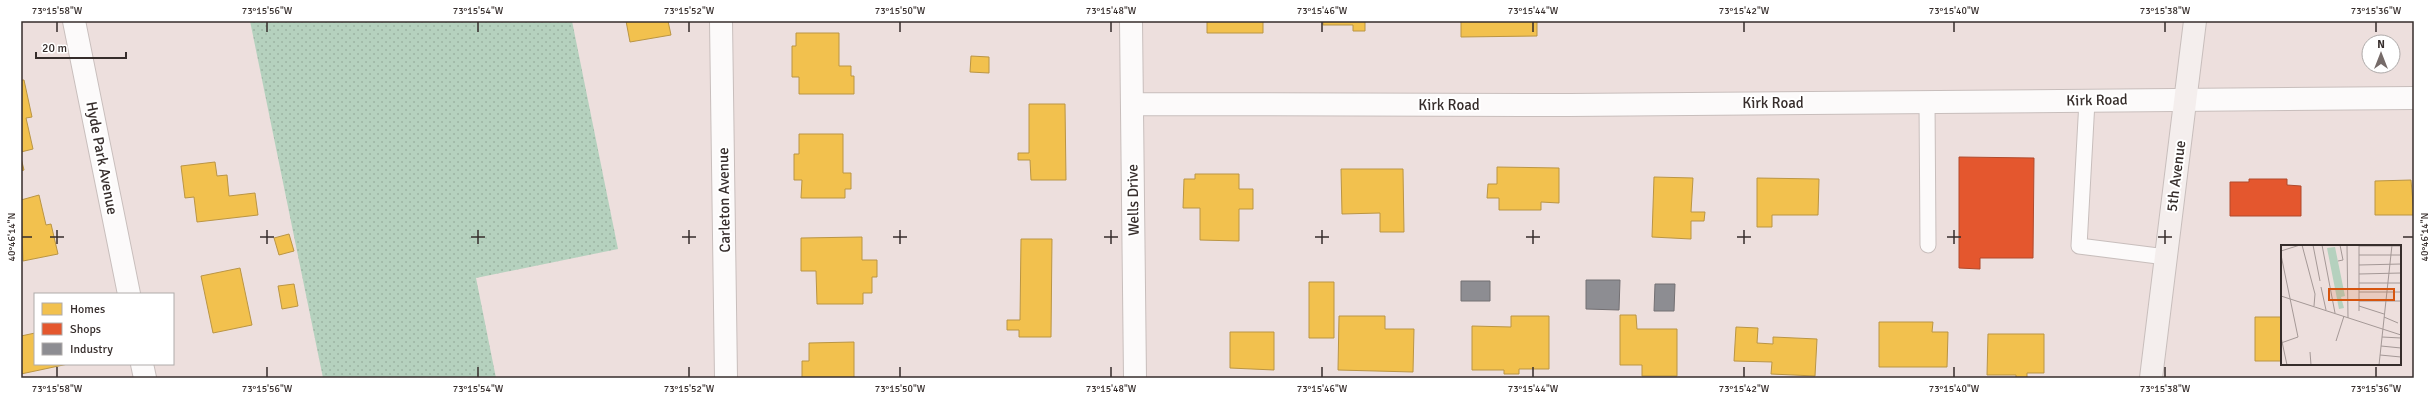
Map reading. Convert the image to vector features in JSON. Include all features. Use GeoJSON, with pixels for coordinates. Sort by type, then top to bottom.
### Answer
{"type":"FeatureCollection","features":[{"type":"Feature","properties":{"kind":"main road","name":"5th Avenue"},"geometry":{"type":"LineString","coordinates":[[2151,378],[2195,21]]}},
{"type":"Feature","properties":{"kind":"street","name":"Hyde Park Avenue"},"geometry":{"type":"LineString","coordinates":[[74,21],[128,293]]}},
{"type":"Feature","properties":{"kind":"street","name":"Carleton Avenue"},"geometry":{"type":"LineString","coordinates":[[721,21],[726,378]]}},
{"type":"Feature","properties":{"kind":"street","name":"Wells Drive"},"geometry":{"type":"LineString","coordinates":[[1131,21],[1135,378]]}},
{"type":"Feature","properties":{"kind":"street","name":"Kirk Road"},"geometry":{"type":"LineString","coordinates":[[1132,104],[1577,105],[2414,98]]}},
{"type":"Feature","properties":{"kind":"street"},"geometry":{"type":"LineString","coordinates":[[142,365],[145,378]]}},
{"type":"Feature","properties":{"kind":"lane"},"geometry":{"type":"LineString","coordinates":[[2087,101],[2079,246],[2166,257]]}},
{"type":"Feature","properties":{"kind":"lane"},"geometry":{"type":"LineString","coordinates":[[1927,102],[1928,245]]}},
{"type":"Feature","properties":{"kind":"green space"},"geometry":{"type":"Polygon","coordinates":[[[250,21],[572,21],[618,249],[476,278],[496,378],[323,378],[250,21]]]}},
{"type":"Feature","properties":{"kind":"building: Homes"},"geometry":{"type":"Polygon","coordinates":[[[626,21],[668,21],[671,35],[630,42],[626,21]]]}},
{"type":"Feature","properties":{"kind":"building: Homes"},"geometry":{"type":"Polygon","coordinates":[[[1207,21],[1263,21],[1263,33],[1207,33],[1207,21]]]}},
{"type":"Feature","properties":{"kind":"building: Homes"},"geometry":{"type":"Polygon","coordinates":[[[1323,21],[1365,21],[1365,31],[1353,31],[1353,25],[1323,25],[1323,21]]]}},
{"type":"Feature","properties":{"kind":"building: Homes"},"geometry":{"type":"Polygon","coordinates":[[[1461,21],[1537,21],[1537,36],[1461,37],[1461,21]]]}},
{"type":"Feature","properties":{"kind":"building: Homes"},"geometry":{"type":"Polygon","coordinates":[[[796,33],[839,33],[839,66],[851,66],[851,76],[854,76],[854,94],[799,94],[799,77],[792,77],[792,46],[796,46],[796,33]]]}},
{"type":"Feature","properties":{"kind":"building: Homes"},"geometry":{"type":"Polygon","coordinates":[[[971,56],[989,57],[989,73],[970,72],[971,56]]]}},
{"type":"Feature","properties":{"kind":"building: Homes"},"geometry":{"type":"Polygon","coordinates":[[[21,80],[24,80],[32,117],[26,118],[33,149],[21,152],[21,80]]]}},
{"type":"Feature","properties":{"kind":"building: Homes"},"geometry":{"type":"Polygon","coordinates":[[[1029,104],[1065,104],[1066,180],[1031,180],[1030,160],[1018,160],[1018,153],[1029,153],[1029,104]]]}},
{"type":"Feature","properties":{"kind":"building: Homes"},"geometry":{"type":"Polygon","coordinates":[[[799,134],[843,134],[843,173],[851,173],[851,189],[845,189],[845,198],[801,198],[802,180],[794,180],[794,154],[799,154],[799,134]]]}},
{"type":"Feature","properties":{"kind":"building: Homes"},"geometry":{"type":"Polygon","coordinates":[[[21,158],[24,170],[21,171],[21,158]]]}},
{"type":"Feature","properties":{"kind":"building: Homes"},"geometry":{"type":"Polygon","coordinates":[[[215,162],[217,176],[227,175],[229,196],[255,193],[258,215],[197,222],[194,197],[185,198],[181,166],[215,162]]]}},
{"type":"Feature","properties":{"kind":"building: Homes"},"geometry":{"type":"Polygon","coordinates":[[[1497,167],[1559,168],[1559,203],[1541,202],[1541,210],[1499,210],[1499,198],[1487,198],[1488,184],[1497,184],[1497,167]]]}},
{"type":"Feature","properties":{"kind":"building: Homes"},"geometry":{"type":"Polygon","coordinates":[[[1341,169],[1403,169],[1404,232],[1380,232],[1380,213],[1342,214],[1341,169]]]}},
{"type":"Feature","properties":{"kind":"building: Homes"},"geometry":{"type":"Polygon","coordinates":[[[1195,174],[1239,174],[1239,189],[1253,189],[1253,209],[1239,209],[1239,241],[1200,240],[1200,208],[1183,208],[1184,179],[1195,179],[1195,174]]]}},
{"type":"Feature","properties":{"kind":"building: Homes"},"geometry":{"type":"Polygon","coordinates":[[[1654,177],[1693,178],[1691,212],[1705,212],[1704,221],[1691,221],[1691,239],[1652,237],[1654,177]]]}},
{"type":"Feature","properties":{"kind":"building: Homes"},"geometry":{"type":"Polygon","coordinates":[[[1757,178],[1819,179],[1818,215],[1772,215],[1772,227],[1757,227],[1757,178]]]}},
{"type":"Feature","properties":{"kind":"building: Homes"},"geometry":{"type":"Polygon","coordinates":[[[2411,180],[2414,215],[2375,215],[2375,181],[2411,180]]]}},
{"type":"Feature","properties":{"kind":"building: Homes"},"geometry":{"type":"Polygon","coordinates":[[[39,195],[46,225],[51,224],[58,254],[23,261],[21,200],[39,195]]]}},
{"type":"Feature","properties":{"kind":"building: Homes"},"geometry":{"type":"Polygon","coordinates":[[[289,234],[294,251],[279,255],[274,238],[289,234]]]}},
{"type":"Feature","properties":{"kind":"building: Homes"},"geometry":{"type":"Polygon","coordinates":[[[862,237],[862,260],[877,260],[877,277],[872,277],[872,293],[863,293],[863,304],[817,304],[816,271],[801,271],[801,238],[862,237]]]}},
{"type":"Feature","properties":{"kind":"building: Homes"},"geometry":{"type":"Polygon","coordinates":[[[1021,239],[1052,239],[1051,337],[1019,337],[1019,330],[1007,330],[1007,320],[1020,320],[1021,239]]]}},
{"type":"Feature","properties":{"kind":"building: Homes"},"geometry":{"type":"Polygon","coordinates":[[[240,268],[252,325],[213,333],[201,276],[240,268]]]}},
{"type":"Feature","properties":{"kind":"building: Homes"},"geometry":{"type":"Polygon","coordinates":[[[1309,282],[1334,282],[1334,338],[1309,338],[1309,282]]]}},
{"type":"Feature","properties":{"kind":"building: Homes"},"geometry":{"type":"Polygon","coordinates":[[[294,284],[298,306],[282,309],[278,286],[294,284]]]}},
{"type":"Feature","properties":{"kind":"building: Homes"},"geometry":{"type":"Polygon","coordinates":[[[1620,315],[1636,315],[1637,329],[1677,329],[1677,376],[1642,376],[1642,365],[1620,365],[1620,315]]]}},
{"type":"Feature","properties":{"kind":"building: Homes"},"geometry":{"type":"Polygon","coordinates":[[[1339,316],[1385,316],[1385,329],[1414,329],[1413,372],[1338,370],[1339,316]]]}},
{"type":"Feature","properties":{"kind":"building: Homes"},"geometry":{"type":"Polygon","coordinates":[[[1511,316],[1549,316],[1549,369],[1519,369],[1519,374],[1504,374],[1504,370],[1472,370],[1472,326],[1511,327],[1511,316]]]}},
{"type":"Feature","properties":{"kind":"building: Homes"},"geometry":{"type":"Polygon","coordinates":[[[2255,317],[2281,317],[2281,361],[2255,361],[2255,317]]]}},
{"type":"Feature","properties":{"kind":"building: Homes"},"geometry":{"type":"Polygon","coordinates":[[[1879,322],[1933,322],[1932,332],[1948,332],[1947,367],[1879,367],[1879,322]]]}},
{"type":"Feature","properties":{"kind":"building: Homes"},"geometry":{"type":"Polygon","coordinates":[[[1736,327],[1758,328],[1757,343],[1773,344],[1773,337],[1817,339],[1815,376],[1771,374],[1772,362],[1734,361],[1736,327]]]}},
{"type":"Feature","properties":{"kind":"building: Homes"},"geometry":{"type":"Polygon","coordinates":[[[1230,332],[1274,332],[1274,370],[1230,368],[1230,332]]]}},
{"type":"Feature","properties":{"kind":"building: Homes"},"geometry":{"type":"Polygon","coordinates":[[[34,333],[34,365],[63,365],[21,374],[21,336],[34,333]]]}},
{"type":"Feature","properties":{"kind":"building: Homes"},"geometry":{"type":"Polygon","coordinates":[[[1988,334],[2044,334],[2044,373],[2027,373],[2027,378],[2016,378],[2016,375],[1987,375],[1988,334]]]}},
{"type":"Feature","properties":{"kind":"building: Homes"},"geometry":{"type":"Polygon","coordinates":[[[854,342],[854,378],[802,378],[802,361],[809,361],[809,343],[854,342]]]}},
{"type":"Feature","properties":{"kind":"building: Shops"},"geometry":{"type":"Polygon","coordinates":[[[1959,157],[2034,158],[2033,258],[1980,258],[1980,269],[1959,268],[1959,157]]]}},
{"type":"Feature","properties":{"kind":"building: Shops"},"geometry":{"type":"Polygon","coordinates":[[[2249,179],[2287,179],[2287,185],[2301,186],[2301,216],[2230,216],[2230,182],[2249,182],[2249,179]]]}},
{"type":"Feature","properties":{"kind":"building: Industry"},"geometry":{"type":"Polygon","coordinates":[[[1586,280],[1620,280],[1619,310],[1586,309],[1586,280]]]}},
{"type":"Feature","properties":{"kind":"building: Industry"},"geometry":{"type":"Polygon","coordinates":[[[1461,281],[1490,281],[1490,301],[1461,301],[1461,281]]]}},
{"type":"Feature","properties":{"kind":"building: Industry"},"geometry":{"type":"Polygon","coordinates":[[[1655,284],[1675,284],[1674,311],[1654,311],[1655,284]]]}}]}
